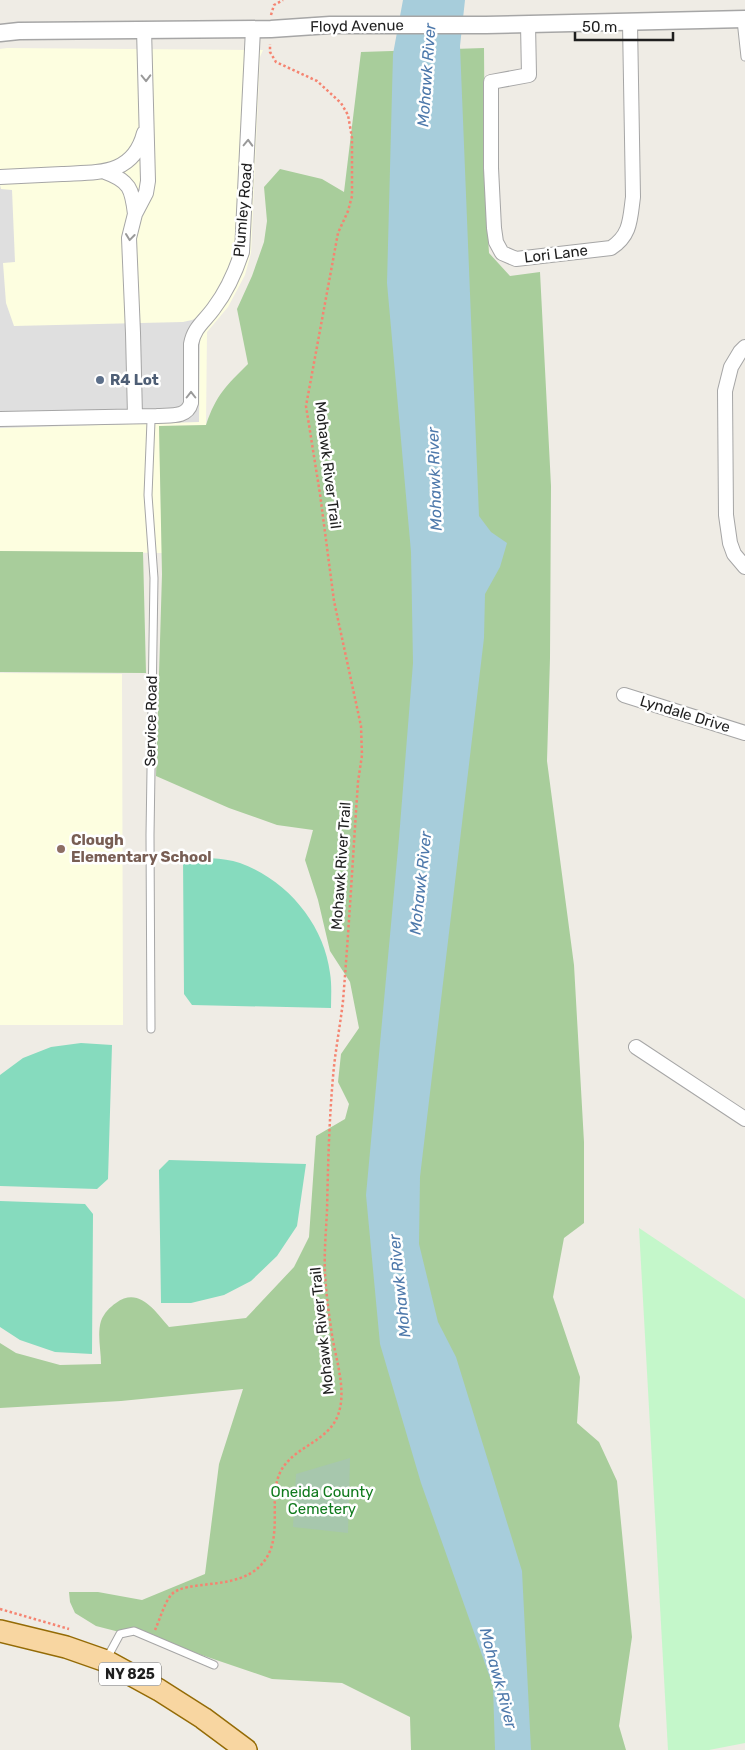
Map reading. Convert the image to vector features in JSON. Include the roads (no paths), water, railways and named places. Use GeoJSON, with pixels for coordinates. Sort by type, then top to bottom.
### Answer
{"type":"FeatureCollection","features":[{"type":"Feature","properties":{"kind":"main road","name":"NY 825"},"geometry":{"type":"LineString","coordinates":[[0,1631],[66,1647],[106,1661],[159,1690],[203,1718],[246,1750]]}},
{"type":"Feature","properties":{"kind":"street","name":"Floyd Avenue"},"geometry":{"type":"LineString","coordinates":[[0,33],[144,29],[253,29],[330,25],[486,26],[743,19]]}},
{"type":"Feature","properties":{"kind":"street","name":"Lori Lane"},"geometry":{"type":"LineString","coordinates":[[528,24],[529,75],[491,82],[491,168],[494,228],[496,242],[502,253],[516,259],[611,248],[619,243],[629,226],[633,198],[630,23]]}},
{"type":"Feature","properties":{"kind":"street"},"geometry":{"type":"LineString","coordinates":[[134,416],[129,238],[135,214],[146,193],[148,181],[144,29]]}},
{"type":"Feature","properties":{"kind":"street","name":"Plumley Road"},"geometry":{"type":"LineString","coordinates":[[0,419],[157,416],[183,414],[190,409],[192,334],[213,310],[226,291],[242,252],[253,29]]}},
{"type":"Feature","properties":{"kind":"street"},"geometry":{"type":"LineString","coordinates":[[0,177],[105,172],[122,165],[137,150],[142,140],[146,123]]}},
{"type":"Feature","properties":{"kind":"street"},"geometry":{"type":"LineString","coordinates":[[105,172],[116,176],[128,185],[132,194],[135,214]]}},
{"type":"Feature","properties":{"kind":"street"},"geometry":{"type":"LineString","coordinates":[[745,347],[734,360],[725,391],[726,515],[730,543],[734,554],[745,567]]}},
{"type":"Feature","properties":{"kind":"street","name":"Lyndale Drive"},"geometry":{"type":"LineString","coordinates":[[624,695],[745,733]]}},
{"type":"Feature","properties":{"kind":"street"},"geometry":{"type":"LineString","coordinates":[[636,1047],[745,1119]]}},
{"type":"Feature","properties":{"kind":"lane"},"geometry":{"type":"LineString","coordinates":[[743,19],[745,57]]}},
{"type":"Feature","properties":{"kind":"lane","name":"Service Road"},"geometry":{"type":"LineString","coordinates":[[152,1029],[150,825],[154,578],[148,476],[152,421],[157,416]]}},
{"type":"Feature","properties":{"kind":"lane"},"geometry":{"type":"LineString","coordinates":[[106,1661],[120,1634],[134,1631],[214,1665]]}},
{"type":"Feature","properties":{"kind":"water","name":"Mohawk River"},"geometry":{"type":"Polygon","coordinates":[[[403,0],[465,0],[460,46],[479,516],[491,532],[507,543],[500,567],[485,594],[484,638],[420,1177],[419,1244],[438,1322],[456,1357],[522,1571],[531,1750],[495,1750],[493,1686],[421,1483],[380,1344],[366,1195],[413,663],[411,552],[387,283],[393,54],[403,0]]]}},
{"type":"Feature","properties":{"kind":"place","name":"R4 Lot"},"geometry":{"type":"Point","coordinates":[100,380]}},
{"type":"Feature","properties":{"kind":"place","name":"Clough Elementary School"},"geometry":{"type":"Point","coordinates":[61,849]}},
{"type":"Feature","properties":{"kind":"park label","name":"Oneida County Cemetery"},"geometry":{"type":"Point","coordinates":[322,1500]}}]}
